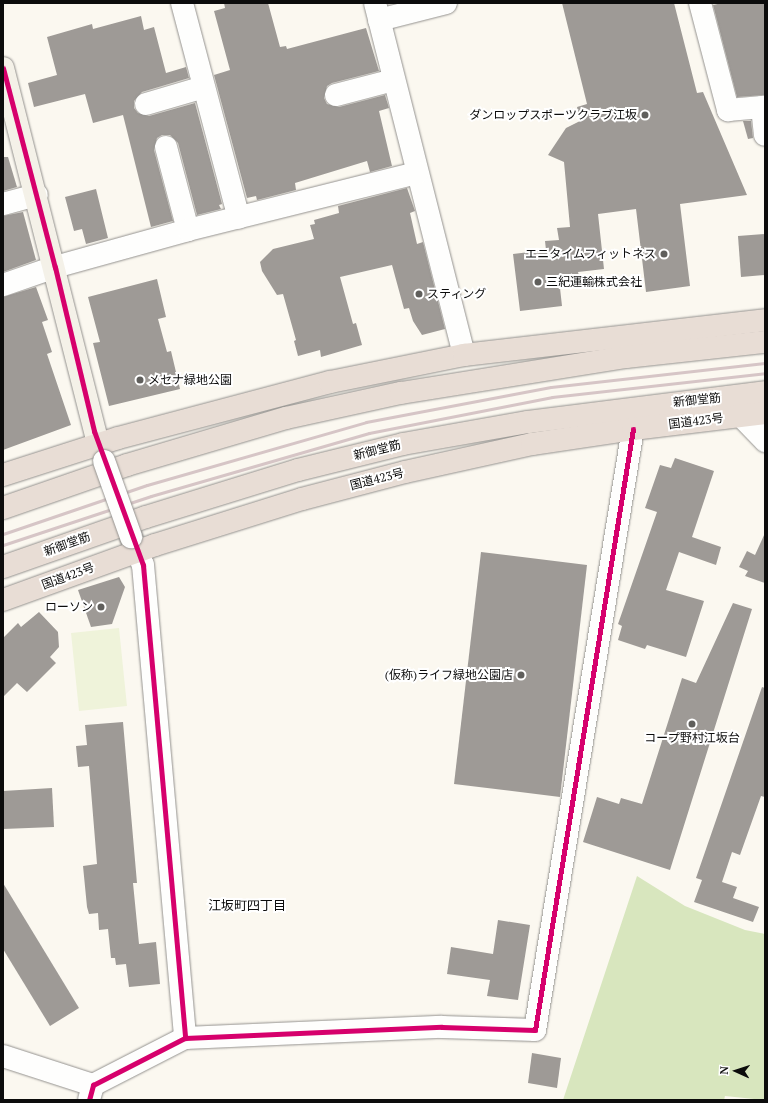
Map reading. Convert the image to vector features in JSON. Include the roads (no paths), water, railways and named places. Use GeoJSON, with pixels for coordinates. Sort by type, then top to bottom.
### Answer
{"type":"FeatureCollection","features":[{"type":"Feature","properties":{"kind":"highway"},"geometry":{"type":"LineString","coordinates":[[3,475],[101,452],[330,382],[464,355],[765,320]]}},
{"type":"Feature","properties":{"kind":"highway"},"geometry":{"type":"LineString","coordinates":[[3,508],[149,459],[286,418],[370,400],[523,372],[765,342]]}},
{"type":"Feature","properties":{"kind":"highway","name":"新御堂筋"},"geometry":{"type":"LineString","coordinates":[[3,567],[161,512],[298,470],[403,444],[551,419],[765,392]]}},
{"type":"Feature","properties":{"kind":"highway","name":"国道423号"},"geometry":{"type":"LineString","coordinates":[[3,600],[134,544],[405,472],[532,444],[633,429],[765,413]]}},
{"type":"Feature","properties":{"kind":"street"},"geometry":{"type":"LineString","coordinates":[[182,3],[239,218]]}},
{"type":"Feature","properties":{"kind":"street"},"geometry":{"type":"LineString","coordinates":[[446,3],[377,12],[393,80],[464,355]]}},
{"type":"Feature","properties":{"kind":"street"},"geometry":{"type":"LineString","coordinates":[[700,3],[728,110],[764,107],[765,135]]}},
{"type":"Feature","properties":{"kind":"street"},"geometry":{"type":"LineString","coordinates":[[3,68],[37,195],[101,452],[143,565],[184,1038]]}},
{"type":"Feature","properties":{"kind":"street"},"geometry":{"type":"LineString","coordinates":[[336,95],[393,80]]}},
{"type":"Feature","properties":{"kind":"street"},"geometry":{"type":"LineString","coordinates":[[146,104],[204,87]]}},
{"type":"Feature","properties":{"kind":"street"},"geometry":{"type":"LineString","coordinates":[[166,147],[188,230]]}},
{"type":"Feature","properties":{"kind":"street"},"geometry":{"type":"LineString","coordinates":[[3,285],[55,267],[188,230],[417,173]]}},
{"type":"Feature","properties":{"kind":"street"},"geometry":{"type":"LineString","coordinates":[[3,204],[37,195]]}},
{"type":"Feature","properties":{"kind":"street"},"geometry":{"type":"LineString","coordinates":[[741,416],[765,441]]}},
{"type":"Feature","properties":{"kind":"street"},"geometry":{"type":"LineString","coordinates":[[3,1056],[91,1092],[184,1038],[442,1027],[536,1030],[633,429]]}},
{"type":"Feature","properties":{"kind":"railway"},"geometry":{"type":"LineString","coordinates":[[3,534],[147,485],[366,422],[551,387],[765,363]]}},
{"type":"Feature","properties":{"kind":"railway"},"geometry":{"type":"LineString","coordinates":[[3,545],[151,496],[369,433],[552,397],[765,373]]}},
{"type":"Feature","properties":{"kind":"place","name":"ダンロップスポーツクラブ江坂"},"geometry":{"type":"Point","coordinates":[645,115]}},
{"type":"Feature","properties":{"kind":"place","name":"エニタイムフィットネス"},"geometry":{"type":"Point","coordinates":[664,254]}},
{"type":"Feature","properties":{"kind":"place","name":"三紀運輸株式会社"},"geometry":{"type":"Point","coordinates":[538,282]}},
{"type":"Feature","properties":{"kind":"place","name":"スティング"},"geometry":{"type":"Point","coordinates":[419,294]}},
{"type":"Feature","properties":{"kind":"place","name":"メセナ緑地公園"},"geometry":{"type":"Point","coordinates":[140,380]}},
{"type":"Feature","properties":{"kind":"place","name":"ローソン"},"geometry":{"type":"Point","coordinates":[101,607]}},
{"type":"Feature","properties":{"kind":"place","name":"(仮称)ライフ緑地公園店"},"geometry":{"type":"Point","coordinates":[521,675]}},
{"type":"Feature","properties":{"kind":"place","name":"コープ野村江坂台"},"geometry":{"type":"Point","coordinates":[692,724]}},
{"type":"Feature","properties":{"kind":"district","name":"江坂町四丁目"},"geometry":{"type":"Point","coordinates":[247,905]}}]}
